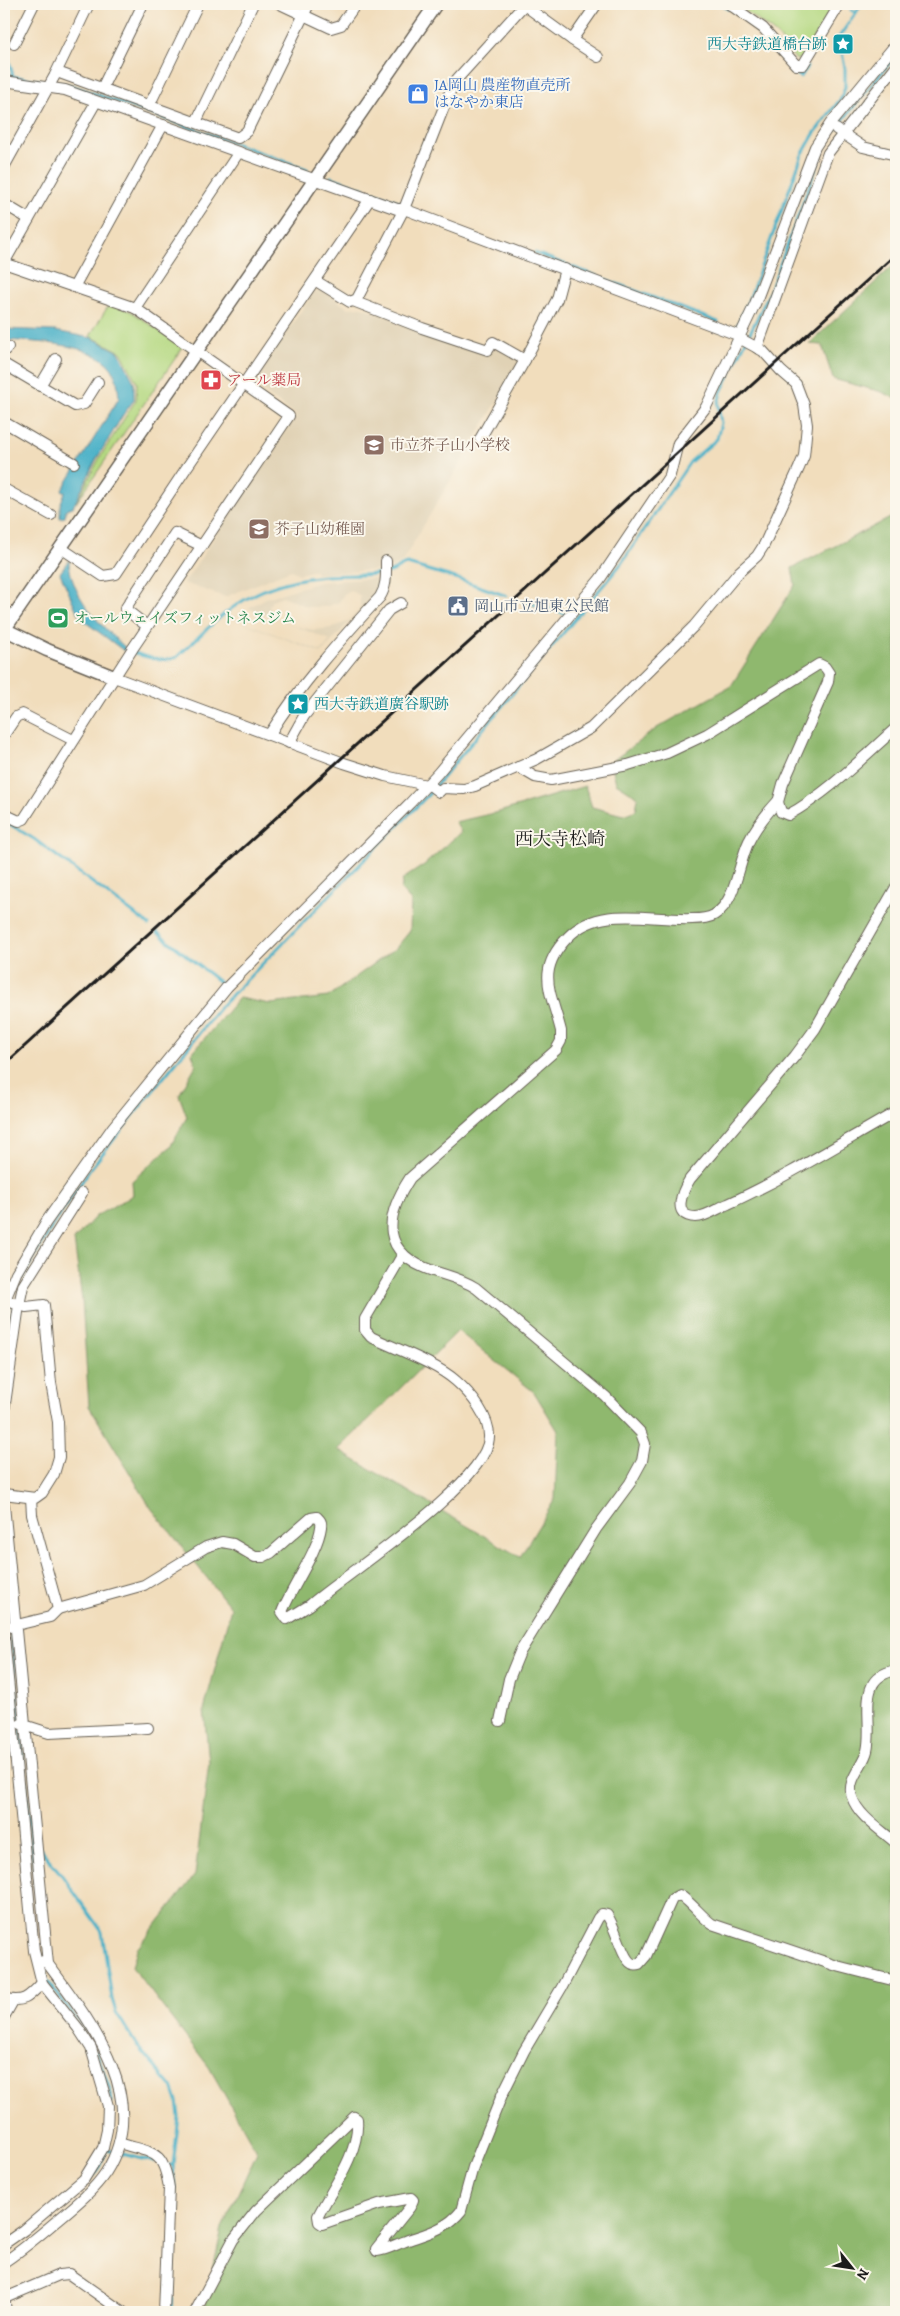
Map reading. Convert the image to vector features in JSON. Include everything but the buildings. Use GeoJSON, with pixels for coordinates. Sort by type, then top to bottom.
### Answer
{"type":"FeatureCollection","features":[{"type":"Feature","properties":{"kind":"street"},"geometry":{"type":"LineString","coordinates":[[14,44],[34,4]]}},
{"type":"Feature","properties":{"kind":"street"},"geometry":{"type":"LineString","coordinates":[[4,167],[52,80],[89,4]]}},
{"type":"Feature","properties":{"kind":"street"},"geometry":{"type":"LineString","coordinates":[[102,88],[143,4]]}},
{"type":"Feature","properties":{"kind":"street"},"geometry":{"type":"LineString","coordinates":[[149,106],[198,4]]}},
{"type":"Feature","properties":{"kind":"street"},"geometry":{"type":"LineString","coordinates":[[196,122],[254,4]]}},
{"type":"Feature","properties":{"kind":"street"},"geometry":{"type":"LineString","coordinates":[[280,4],[331,28],[340,25],[356,4]]}},
{"type":"Feature","properties":{"kind":"street"},"geometry":{"type":"LineString","coordinates":[[4,82],[52,80],[102,88],[238,138],[246,131],[309,4]]}},
{"type":"Feature","properties":{"kind":"street"},"geometry":{"type":"LineString","coordinates":[[52,80],[65,90],[96,102],[316,179],[396,209],[405,206],[745,341],[796,384],[804,405],[807,425],[804,456],[764,545],[694,626],[591,728],[518,767],[464,789],[443,788],[440,792],[432,787],[360,769],[114,677],[47,650],[4,629],[61,548],[196,351],[316,179],[436,4]]}},
{"type":"Feature","properties":{"kind":"street"},"geometry":{"type":"LineString","coordinates":[[316,281],[350,302],[357,299],[405,206],[451,89],[457,79],[524,4],[598,57]]}},
{"type":"Feature","properties":{"kind":"street"},"geometry":{"type":"LineString","coordinates":[[572,40],[597,4]]}},
{"type":"Feature","properties":{"kind":"street"},"geometry":{"type":"LineString","coordinates":[[729,4],[763,28],[796,65],[803,65],[840,4]]}},
{"type":"Feature","properties":{"kind":"street"},"geometry":{"type":"LineString","coordinates":[[4,1411],[10,1304],[20,1266],[46,1222],[84,1165],[227,987],[432,787],[616,556],[670,475],[678,442],[706,407],[745,341],[828,153],[836,129],[896,44]]}},
{"type":"Feature","properties":{"kind":"street"},"geometry":{"type":"LineString","coordinates":[[745,341],[755,304],[809,158],[896,66]]}},
{"type":"Feature","properties":{"kind":"street"},"geometry":{"type":"LineString","coordinates":[[4,814],[19,821],[24,819],[130,651],[289,416],[135,308],[4,263],[96,102]]}},
{"type":"Feature","properties":{"kind":"street"},"geometry":{"type":"LineString","coordinates":[[74,287],[163,125]]}},
{"type":"Feature","properties":{"kind":"street"},"geometry":{"type":"LineString","coordinates":[[836,129],[864,147],[896,155]]}},
{"type":"Feature","properties":{"kind":"street"},"geometry":{"type":"LineString","coordinates":[[135,308],[239,152]]}},
{"type":"Feature","properties":{"kind":"street"},"geometry":{"type":"LineString","coordinates":[[61,548],[103,576],[116,574],[370,199]]}},
{"type":"Feature","properties":{"kind":"street"},"geometry":{"type":"LineString","coordinates":[[4,204],[29,219]]}},
{"type":"Feature","properties":{"kind":"street"},"geometry":{"type":"LineString","coordinates":[[480,439],[557,299],[565,269]]}},
{"type":"Feature","properties":{"kind":"street"},"geometry":{"type":"LineString","coordinates":[[353,300],[422,328],[488,350],[493,342],[525,360]]}},
{"type":"Feature","properties":{"kind":"street"},"geometry":{"type":"LineString","coordinates":[[40,386],[56,359]]}},
{"type":"Feature","properties":{"kind":"street"},"geometry":{"type":"LineString","coordinates":[[4,364],[75,406],[84,404],[98,382]]}},
{"type":"Feature","properties":{"kind":"street"},"geometry":{"type":"LineString","coordinates":[[4,422],[74,463]]}},
{"type":"Feature","properties":{"kind":"street"},"geometry":{"type":"LineString","coordinates":[[4,489],[51,515]]}},
{"type":"Feature","properties":{"kind":"street"},"geometry":{"type":"LineString","coordinates":[[147,626],[125,609],[175,533],[202,546]]}},
{"type":"Feature","properties":{"kind":"street"},"geometry":{"type":"LineString","coordinates":[[268,735],[302,687],[342,638],[380,597],[384,591],[386,569]]}},
{"type":"Feature","properties":{"kind":"street"},"geometry":{"type":"LineString","coordinates":[[289,743],[304,716],[389,610],[401,603]]}},
{"type":"Feature","properties":{"kind":"street"},"geometry":{"type":"LineString","coordinates":[[500,1721],[510,1679],[520,1652],[591,1537],[630,1483],[642,1461],[645,1444],[641,1433],[605,1396],[476,1288],[463,1280],[418,1264],[403,1254],[392,1238],[390,1219],[399,1194],[410,1178],[556,1050],[561,1040],[561,1031],[547,971],[558,947],[576,928],[606,918],[627,916],[676,920],[709,918],[723,907],[731,891],[748,843],[755,830],[778,801],[795,755],[828,682],[829,673],[825,667],[819,664],[707,734],[668,753],[628,765],[552,780],[535,777],[518,767]]}},
{"type":"Feature","properties":{"kind":"street"},"geometry":{"type":"LineString","coordinates":[[4,735],[16,717],[22,714],[73,740]]}},
{"type":"Feature","properties":{"kind":"street"},"geometry":{"type":"LineString","coordinates":[[778,801],[781,812],[788,815],[802,807],[896,728]]}},
{"type":"Feature","properties":{"kind":"street"},"geometry":{"type":"LineString","coordinates":[[896,887],[814,1029],[795,1056],[690,1179],[682,1192],[681,1209],[684,1213],[695,1217],[706,1214],[745,1196],[896,1112]]}},
{"type":"Feature","properties":{"kind":"street"},"geometry":{"type":"LineString","coordinates":[[10,1304],[82,1193]]}},
{"type":"Feature","properties":{"kind":"street"},"geometry":{"type":"LineString","coordinates":[[9,1629],[50,1617],[58,1609],[144,1585],[206,1547],[222,1542],[233,1544],[255,1557],[263,1557],[272,1553],[311,1518],[317,1517],[321,1520],[322,1526],[316,1544],[282,1612],[287,1619],[310,1605],[450,1494],[478,1464],[487,1448],[488,1424],[484,1416],[457,1381],[445,1372],[371,1337],[365,1330],[365,1319],[403,1254]]}},
{"type":"Feature","properties":{"kind":"street"},"geometry":{"type":"LineString","coordinates":[[4,1494],[31,1498],[42,1493],[54,1474],[60,1449],[44,1306],[26,1307],[10,1304]]}},
{"type":"Feature","properties":{"kind":"street"},"geometry":{"type":"LineString","coordinates":[[31,1498],[32,1514],[58,1609]]}},
{"type":"Feature","properties":{"kind":"street"},"geometry":{"type":"LineString","coordinates":[[4,1505],[9,1629],[43,1961],[42,1983],[28,1998],[9,2000],[4,2016]]}},
{"type":"Feature","properties":{"kind":"street"},"geometry":{"type":"LineString","coordinates":[[9,1629],[19,1724]]}},
{"type":"Feature","properties":{"kind":"street"},"geometry":{"type":"LineString","coordinates":[[896,1670],[886,1672],[872,1686],[868,1698],[870,1732],[867,1753],[854,1777],[851,1788],[851,1796],[860,1812],[896,1843]]}},
{"type":"Feature","properties":{"kind":"street"},"geometry":{"type":"LineString","coordinates":[[19,1724],[49,1733],[148,1728]]}},
{"type":"Feature","properties":{"kind":"street"},"geometry":{"type":"LineString","coordinates":[[195,2312],[233,2240],[256,2211],[354,2117],[357,2119],[358,2126],[350,2156],[337,2184],[318,2216],[319,2222],[322,2224],[379,2204],[411,2198],[413,2200],[410,2207],[376,2249],[377,2251],[430,2233],[446,2226],[457,2217],[461,2211],[473,2167],[486,2132],[507,2086],[532,2036],[562,1987],[598,1918],[602,1914],[607,1915],[615,1927],[628,1961],[635,1965],[639,1964],[646,1956],[672,1899],[679,1896],[685,1897],[698,1913],[712,1924],[836,1966],[896,1981]]}},
{"type":"Feature","properties":{"kind":"street"},"geometry":{"type":"LineString","coordinates":[[4,2262],[31,2243],[86,2195],[105,2173],[117,2149],[122,2104],[103,2044],[89,2019],[43,1961]]}},
{"type":"Feature","properties":{"kind":"street"},"geometry":{"type":"LineString","coordinates":[[4,2244],[24,2230],[84,2180],[103,2148],[107,2130],[108,2106],[91,2048],[78,2028],[42,1983]]}},
{"type":"Feature","properties":{"kind":"street"},"geometry":{"type":"LineString","coordinates":[[117,2149],[156,2154],[166,2168],[169,2188],[164,2312]]}},
{"type":"Feature","properties":{"kind":"street"},"geometry":{"type":"LineString","coordinates":[[6,2312],[4,2297],[59,2275],[69,2274],[123,2312]]}},
{"type":"Feature","properties":{"kind":"shaded area","name":"市立芥子山小学校"},"geometry":{"type":"Polygon","coordinates":[[[321,289],[348,308],[361,307],[489,353],[494,345],[521,361],[402,562],[391,568],[373,570],[316,574],[315,570],[299,574],[291,570],[225,597],[184,583],[296,415],[254,385],[254,381],[314,292],[321,289]]]}},
{"type":"Feature","properties":{"kind":"shaded area"},"geometry":{"type":"Polygon","coordinates":[[[380,578],[379,588],[375,594],[321,653],[231,618],[245,610],[233,618],[321,651],[330,640],[248,608],[266,598],[320,582],[380,578]],[[349,591],[344,594],[339,602],[326,607],[308,607],[282,596],[272,600],[269,607],[274,614],[273,617],[295,626],[314,630],[331,628],[347,622],[360,609],[360,596],[349,591]]]}},
{"type":"Feature","properties":{"kind":"green space"},"geometry":{"type":"Polygon","coordinates":[[[737,4],[834,4],[802,58],[796,60],[778,36],[737,4]]]}},
{"type":"Feature","properties":{"kind":"green space"},"geometry":{"type":"Polygon","coordinates":[[[896,263],[896,399],[882,392],[833,379],[822,345],[809,344],[896,263]]]}},
{"type":"Feature","properties":{"kind":"green space"},"geometry":{"type":"Polygon","coordinates":[[[110,303],[132,312],[183,347],[76,503],[100,457],[136,400],[137,383],[121,352],[90,336],[110,303]]]}},
{"type":"Feature","properties":{"kind":"green space"},"geometry":{"type":"Polygon","coordinates":[[[896,515],[896,2312],[204,2312],[222,2228],[257,2152],[209,2067],[132,1967],[137,1949],[195,1875],[209,1762],[204,1710],[231,1608],[151,1508],[89,1406],[82,1300],[74,1240],[96,1216],[133,1195],[132,1181],[170,1147],[187,1117],[179,1095],[196,1065],[192,1053],[239,998],[270,1004],[328,997],[396,948],[410,931],[411,901],[401,890],[403,879],[424,865],[461,832],[455,822],[499,812],[585,786],[592,807],[623,815],[636,810],[638,797],[616,783],[611,762],[657,728],[731,686],[795,585],[792,568],[896,515]],[[458,1331],[338,1450],[520,1557],[555,1499],[558,1431],[534,1392],[458,1331]]]}},
{"type":"Feature","properties":{"kind":"water"},"geometry":{"type":"Polygon","coordinates":[[[4,329],[55,331],[92,338],[119,352],[134,382],[134,400],[96,460],[73,507],[66,509],[65,517],[60,518],[60,505],[65,492],[62,490],[119,398],[116,378],[108,364],[97,356],[82,350],[49,343],[4,340],[4,329]]]}},
{"type":"Feature","properties":{"kind":"water"},"geometry":{"type":"Polygon","coordinates":[[[69,560],[75,586],[81,598],[97,620],[126,648],[124,651],[80,618],[60,573],[69,560]]]}},
{"type":"Feature","properties":{"kind":"waterway"},"geometry":{"type":"LineString","coordinates":[[720,4],[728,9]]}},
{"type":"Feature","properties":{"kind":"waterway"},"geometry":{"type":"LineString","coordinates":[[736,329],[751,294],[802,155],[814,134],[842,97],[845,87],[845,68],[839,37],[862,4]]}},
{"type":"Feature","properties":{"kind":"waterway"},"geometry":{"type":"LineString","coordinates":[[851,10],[856,13]]}},
{"type":"Feature","properties":{"kind":"waterway"},"geometry":{"type":"LineString","coordinates":[[4,40],[13,76]]}},
{"type":"Feature","properties":{"kind":"waterway"},"geometry":{"type":"LineString","coordinates":[[22,1278],[53,1225],[91,1168],[221,1006],[428,795],[621,564],[690,462],[717,439],[721,423],[718,404],[721,392],[769,294],[823,149],[833,132],[896,55]]}},
{"type":"Feature","properties":{"kind":"waterway"},"geometry":{"type":"LineString","coordinates":[[783,58],[792,71],[801,77],[807,67]]}},
{"type":"Feature","properties":{"kind":"waterway"},"geometry":{"type":"LineString","coordinates":[[4,75],[70,85],[307,169]]}},
{"type":"Feature","properties":{"kind":"waterway"},"geometry":{"type":"LineString","coordinates":[[331,177],[405,204]]}},
{"type":"Feature","properties":{"kind":"waterway"},"geometry":{"type":"LineString","coordinates":[[535,253],[718,322]]}},
{"type":"Feature","properties":{"kind":"waterway"},"geometry":{"type":"LineString","coordinates":[[132,652],[160,659],[177,657],[209,627],[255,594],[273,586],[317,577],[381,574],[407,564],[507,596]]}},
{"type":"Feature","properties":{"kind":"waterway"},"geometry":{"type":"LineString","coordinates":[[523,601],[564,613]]}},
{"type":"Feature","properties":{"kind":"waterway"},"geometry":{"type":"LineString","coordinates":[[4,821],[34,839],[149,925]]}},
{"type":"Feature","properties":{"kind":"waterway"},"geometry":{"type":"LineString","coordinates":[[157,932],[222,984]]}},
{"type":"Feature","properties":{"kind":"waterway"},"geometry":{"type":"LineString","coordinates":[[4,1366],[14,1305]]}},
{"type":"Feature","properties":{"kind":"waterway"},"geometry":{"type":"LineString","coordinates":[[4,1562],[37,1898]]}},
{"type":"Feature","properties":{"kind":"waterway"},"geometry":{"type":"LineString","coordinates":[[40,1849],[61,1874],[102,1932],[112,1999],[116,2012],[137,2046],[172,2087],[177,2101],[179,2117],[173,2165]]}},
{"type":"Feature","properties":{"kind":"waterway"},"geometry":{"type":"LineString","coordinates":[[44,1964],[46,1979],[86,2031]]}},
{"type":"Feature","properties":{"kind":"waterway"},"geometry":{"type":"LineString","coordinates":[[96,2050],[111,2093],[112,2103]]}},
{"type":"Feature","properties":{"kind":"waterway"},"geometry":{"type":"LineString","coordinates":[[107,2150],[154,2162]]}},
{"type":"Feature","properties":{"kind":"waterway"},"geometry":{"type":"LineString","coordinates":[[4,2251],[78,2192],[97,2171],[105,2154]]}},
{"type":"Feature","properties":{"kind":"waterway"},"geometry":{"type":"LineString","coordinates":[[169,2312],[172,2308],[176,2208],[173,2165],[170,2165]]}},
{"type":"Feature","properties":{"kind":"railway"},"geometry":{"type":"LineString","coordinates":[[4,1065],[896,254]]}},
{"type":"Feature","properties":{"kind":"place","name":"西大寺鉄道橋台跡"},"geometry":{"type":"Point","coordinates":[843,44]}},
{"type":"Feature","properties":{"kind":"place","name":"JA岡山 農産物直売所 はなやか東店"},"geometry":{"type":"Point","coordinates":[418,94]}},
{"type":"Feature","properties":{"kind":"place","name":"アール薬局"},"geometry":{"type":"Point","coordinates":[211,380]}},
{"type":"Feature","properties":{"kind":"place","name":"市立芥子山小学校"},"geometry":{"type":"Point","coordinates":[374,445]}},
{"type":"Feature","properties":{"kind":"place","name":"芥子山幼稚園"},"geometry":{"type":"Point","coordinates":[259,529]}},
{"type":"Feature","properties":{"kind":"place","name":"岡山市立旭東公民館"},"geometry":{"type":"Point","coordinates":[458,606]}},
{"type":"Feature","properties":{"kind":"place","name":"オールウェイズフィットネスジム"},"geometry":{"type":"Point","coordinates":[58,618]}},
{"type":"Feature","properties":{"kind":"place","name":"西大寺鉄道廣谷駅跡"},"geometry":{"type":"Point","coordinates":[298,704]}},
{"type":"Feature","properties":{"kind":"district","name":"西大寺松崎"},"geometry":{"type":"Point","coordinates":[560,839]}}]}
